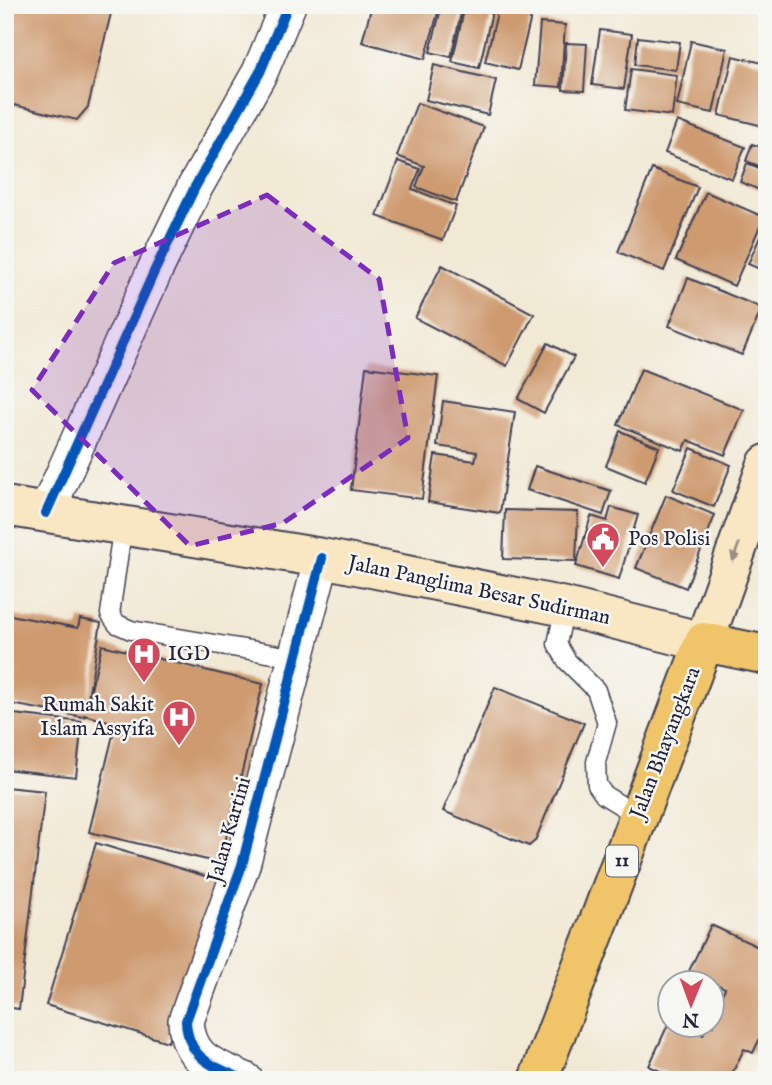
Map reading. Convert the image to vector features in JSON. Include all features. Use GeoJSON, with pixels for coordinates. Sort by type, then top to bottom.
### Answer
{"type":"FeatureCollection","features":[{"type":"Feature","properties":{"kind":"highway"},"geometry":{"type":"LineString","coordinates":[[704,642],[767,655]]}},
{"type":"Feature","properties":{"kind":"highway","name":"Jalan Bhayangkara"},"geometry":{"type":"LineString","coordinates":[[538,1080],[704,642]]}},
{"type":"Feature","properties":{"kind":"main road"},"geometry":{"type":"LineString","coordinates":[[704,642],[767,464]]}},
{"type":"Feature","properties":{"kind":"main road","name":"Jalan Panglima Besar Sudirman"},"geometry":{"type":"LineString","coordinates":[[5,506],[322,558],[565,607],[704,642]]}},
{"type":"Feature","properties":{"kind":"street"},"geometry":{"type":"LineString","coordinates":[[46,513],[154,272],[195,187],[260,72],[288,5]]}},
{"type":"Feature","properties":{"kind":"street","name":"Jalan Kartini"},"geometry":{"type":"LineString","coordinates":[[245,1080],[201,1060],[187,1035],[186,1021],[242,866],[322,558]]}},
{"type":"Feature","properties":{"kind":"lane"},"geometry":{"type":"LineString","coordinates":[[123,524],[110,614],[117,624],[131,630],[297,658]]}},
{"type":"Feature","properties":{"kind":"lane"},"geometry":{"type":"LineString","coordinates":[[565,607],[557,644],[568,661],[596,690],[607,723],[596,762],[597,785],[604,796],[638,816]]}},
{"type":"Feature","properties":{"kind":"highlighted area"},"geometry":{"type":"Polygon","coordinates":[[[267,195],[379,279],[408,438],[283,523],[190,546],[32,390],[114,263],[267,195]]]}},
{"type":"Feature","properties":{"kind":"building"},"geometry":{"type":"Polygon","coordinates":[[[5,5],[113,5],[88,107],[77,120],[5,103],[5,5]]]}},
{"type":"Feature","properties":{"kind":"building"},"geometry":{"type":"Polygon","coordinates":[[[372,5],[440,5],[425,59],[362,42],[372,5]]]}},
{"type":"Feature","properties":{"kind":"building"},"geometry":{"type":"Polygon","coordinates":[[[442,5],[463,5],[451,57],[430,52],[442,5]]]}},
{"type":"Feature","properties":{"kind":"building"},"geometry":{"type":"Polygon","coordinates":[[[465,6],[492,12],[479,68],[452,62],[465,6]]]}},
{"type":"Feature","properties":{"kind":"building"},"geometry":{"type":"Polygon","coordinates":[[[498,9],[531,17],[518,70],[485,62],[498,9]]]}},
{"type":"Feature","properties":{"kind":"building"},"geometry":{"type":"Polygon","coordinates":[[[540,23],[565,25],[561,87],[535,85],[540,23]]]}},
{"type":"Feature","properties":{"kind":"building"},"geometry":{"type":"Polygon","coordinates":[[[600,30],[632,34],[624,89],[592,85],[600,30]]]}},
{"type":"Feature","properties":{"kind":"building"},"geometry":{"type":"Polygon","coordinates":[[[638,37],[680,42],[676,70],[635,65],[638,37]]]}},
{"type":"Feature","properties":{"kind":"building"},"geometry":{"type":"Polygon","coordinates":[[[691,41],[727,49],[713,113],[677,105],[691,41]]]}},
{"type":"Feature","properties":{"kind":"building"},"geometry":{"type":"Polygon","coordinates":[[[566,43],[587,44],[584,91],[563,90],[566,43]]]}},
{"type":"Feature","properties":{"kind":"building"},"geometry":{"type":"Polygon","coordinates":[[[733,56],[767,64],[767,127],[719,115],[733,56]]]}},
{"type":"Feature","properties":{"kind":"building"},"geometry":{"type":"Polygon","coordinates":[[[434,65],[496,80],[488,115],[426,100],[434,65]]]}},
{"type":"Feature","properties":{"kind":"building"},"geometry":{"type":"Polygon","coordinates":[[[631,69],[677,75],[672,116],[625,110],[631,69]]]}},
{"type":"Feature","properties":{"kind":"building"},"geometry":{"type":"Polygon","coordinates":[[[417,103],[484,127],[456,202],[416,187],[424,166],[397,156],[417,103]]]}},
{"type":"Feature","properties":{"kind":"building"},"geometry":{"type":"Polygon","coordinates":[[[677,121],[745,147],[732,179],[665,153],[677,121]]]}},
{"type":"Feature","properties":{"kind":"building"},"geometry":{"type":"Polygon","coordinates":[[[752,144],[767,149],[767,169],[746,161],[752,144]]]}},
{"type":"Feature","properties":{"kind":"building"},"geometry":{"type":"Polygon","coordinates":[[[398,161],[420,169],[412,189],[456,206],[443,240],[377,216],[398,161]]]}},
{"type":"Feature","properties":{"kind":"building"},"geometry":{"type":"Polygon","coordinates":[[[747,163],[767,171],[767,193],[740,182],[747,163]]]}},
{"type":"Feature","properties":{"kind":"building"},"geometry":{"type":"Polygon","coordinates":[[[652,169],[698,187],[664,271],[618,252],[652,169]]]}},
{"type":"Feature","properties":{"kind":"building"},"geometry":{"type":"Polygon","coordinates":[[[706,192],[764,217],[734,286],[676,260],[706,192]]]}},
{"type":"Feature","properties":{"kind":"building"},"geometry":{"type":"Polygon","coordinates":[[[767,221],[767,272],[748,264],[767,221]]]}},
{"type":"Feature","properties":{"kind":"building"},"geometry":{"type":"Polygon","coordinates":[[[442,265],[534,314],[507,366],[415,318],[442,265]]]}},
{"type":"Feature","properties":{"kind":"building"},"geometry":{"type":"Polygon","coordinates":[[[688,278],[762,308],[742,355],[669,326],[688,278]]]}},
{"type":"Feature","properties":{"kind":"building"},"geometry":{"type":"Polygon","coordinates":[[[548,343],[574,357],[544,413],[518,399],[548,343]]]}},
{"type":"Feature","properties":{"kind":"building"},"geometry":{"type":"Polygon","coordinates":[[[366,367],[438,376],[422,499],[351,490],[366,367]]]}},
{"type":"Feature","properties":{"kind":"building"},"geometry":{"type":"Polygon","coordinates":[[[641,369],[744,410],[725,455],[688,440],[683,451],[618,425],[641,369]]]}},
{"type":"Feature","properties":{"kind":"building"},"geometry":{"type":"Polygon","coordinates":[[[443,401],[515,412],[500,513],[428,502],[435,455],[475,461],[477,452],[437,446],[443,401]]]}},
{"type":"Feature","properties":{"kind":"building"},"geometry":{"type":"Polygon","coordinates":[[[620,431],[659,447],[645,482],[606,466],[620,431]]]}},
{"type":"Feature","properties":{"kind":"building"},"geometry":{"type":"Polygon","coordinates":[[[691,448],[731,465],[714,507],[673,490],[691,448]]]}},
{"type":"Feature","properties":{"kind":"building"},"geometry":{"type":"Polygon","coordinates":[[[535,466],[611,491],[603,515],[527,490],[535,466]]]}},
{"type":"Feature","properties":{"kind":"building"},"geometry":{"type":"Polygon","coordinates":[[[666,495],[715,515],[686,588],[636,568],[666,495]]]}},
{"type":"Feature","properties":{"kind":"building"},"geometry":{"type":"Polygon","coordinates":[[[611,507],[638,515],[619,579],[576,566],[591,516],[607,521],[611,507]]]}},
{"type":"Feature","properties":{"kind":"building"},"geometry":{"type":"Polygon","coordinates":[[[505,510],[578,512],[576,561],[503,559],[505,510]]]}},
{"type":"Feature","properties":{"kind":"building"},"geometry":{"type":"Polygon","coordinates":[[[767,587],[767,604],[761,602],[767,587]]]}},
{"type":"Feature","properties":{"kind":"building","name":"Rumah Sakit Islam Assyifa"},"geometry":{"type":"Polygon","coordinates":[[[5,614],[78,628],[80,619],[101,623],[86,709],[102,645],[263,684],[220,863],[89,832],[116,723],[84,715],[5,703],[5,614]]]}},
{"type":"Feature","properties":{"kind":"building"},"geometry":{"type":"Polygon","coordinates":[[[495,687],[584,723],[535,841],[529,846],[443,811],[495,687]]]}},
{"type":"Feature","properties":{"kind":"building"},"geometry":{"type":"Polygon","coordinates":[[[5,713],[82,722],[76,777],[5,769],[5,713]]]}},
{"type":"Feature","properties":{"kind":"building"},"geometry":{"type":"Polygon","coordinates":[[[5,787],[45,791],[19,1009],[5,1007],[5,787]]]}},
{"type":"Feature","properties":{"kind":"building"},"geometry":{"type":"Polygon","coordinates":[[[96,843],[218,880],[168,1042],[46,1005],[96,843]]]}},
{"type":"Feature","properties":{"kind":"building"},"geometry":{"type":"Polygon","coordinates":[[[711,925],[767,951],[767,992],[760,1006],[766,1015],[761,1036],[753,1053],[744,1049],[729,1080],[680,1080],[649,1066],[661,1040],[726,1040],[726,970],[689,970],[711,925]]]}},
{"type":"Feature","properties":{"kind":"cycle path"},"geometry":{"type":"LineString","coordinates":[[46,513],[154,272],[195,187],[260,72],[288,5]]}},
{"type":"Feature","properties":{"kind":"cycle path"},"geometry":{"type":"LineString","coordinates":[[245,1080],[204,1060],[192,1045],[186,1021],[242,865],[322,558]]}},
{"type":"Feature","properties":{"kind":"place","name":"Pos Polisi"},"geometry":{"type":"Point","coordinates":[603,569]}},
{"type":"Feature","properties":{"kind":"place","name":"IGD"},"geometry":{"type":"Point","coordinates":[144,684]}},
{"type":"Feature","properties":{"kind":"place","name":"Rumah Sakit Islam Assyifa"},"geometry":{"type":"Point","coordinates":[179,747]}}]}
